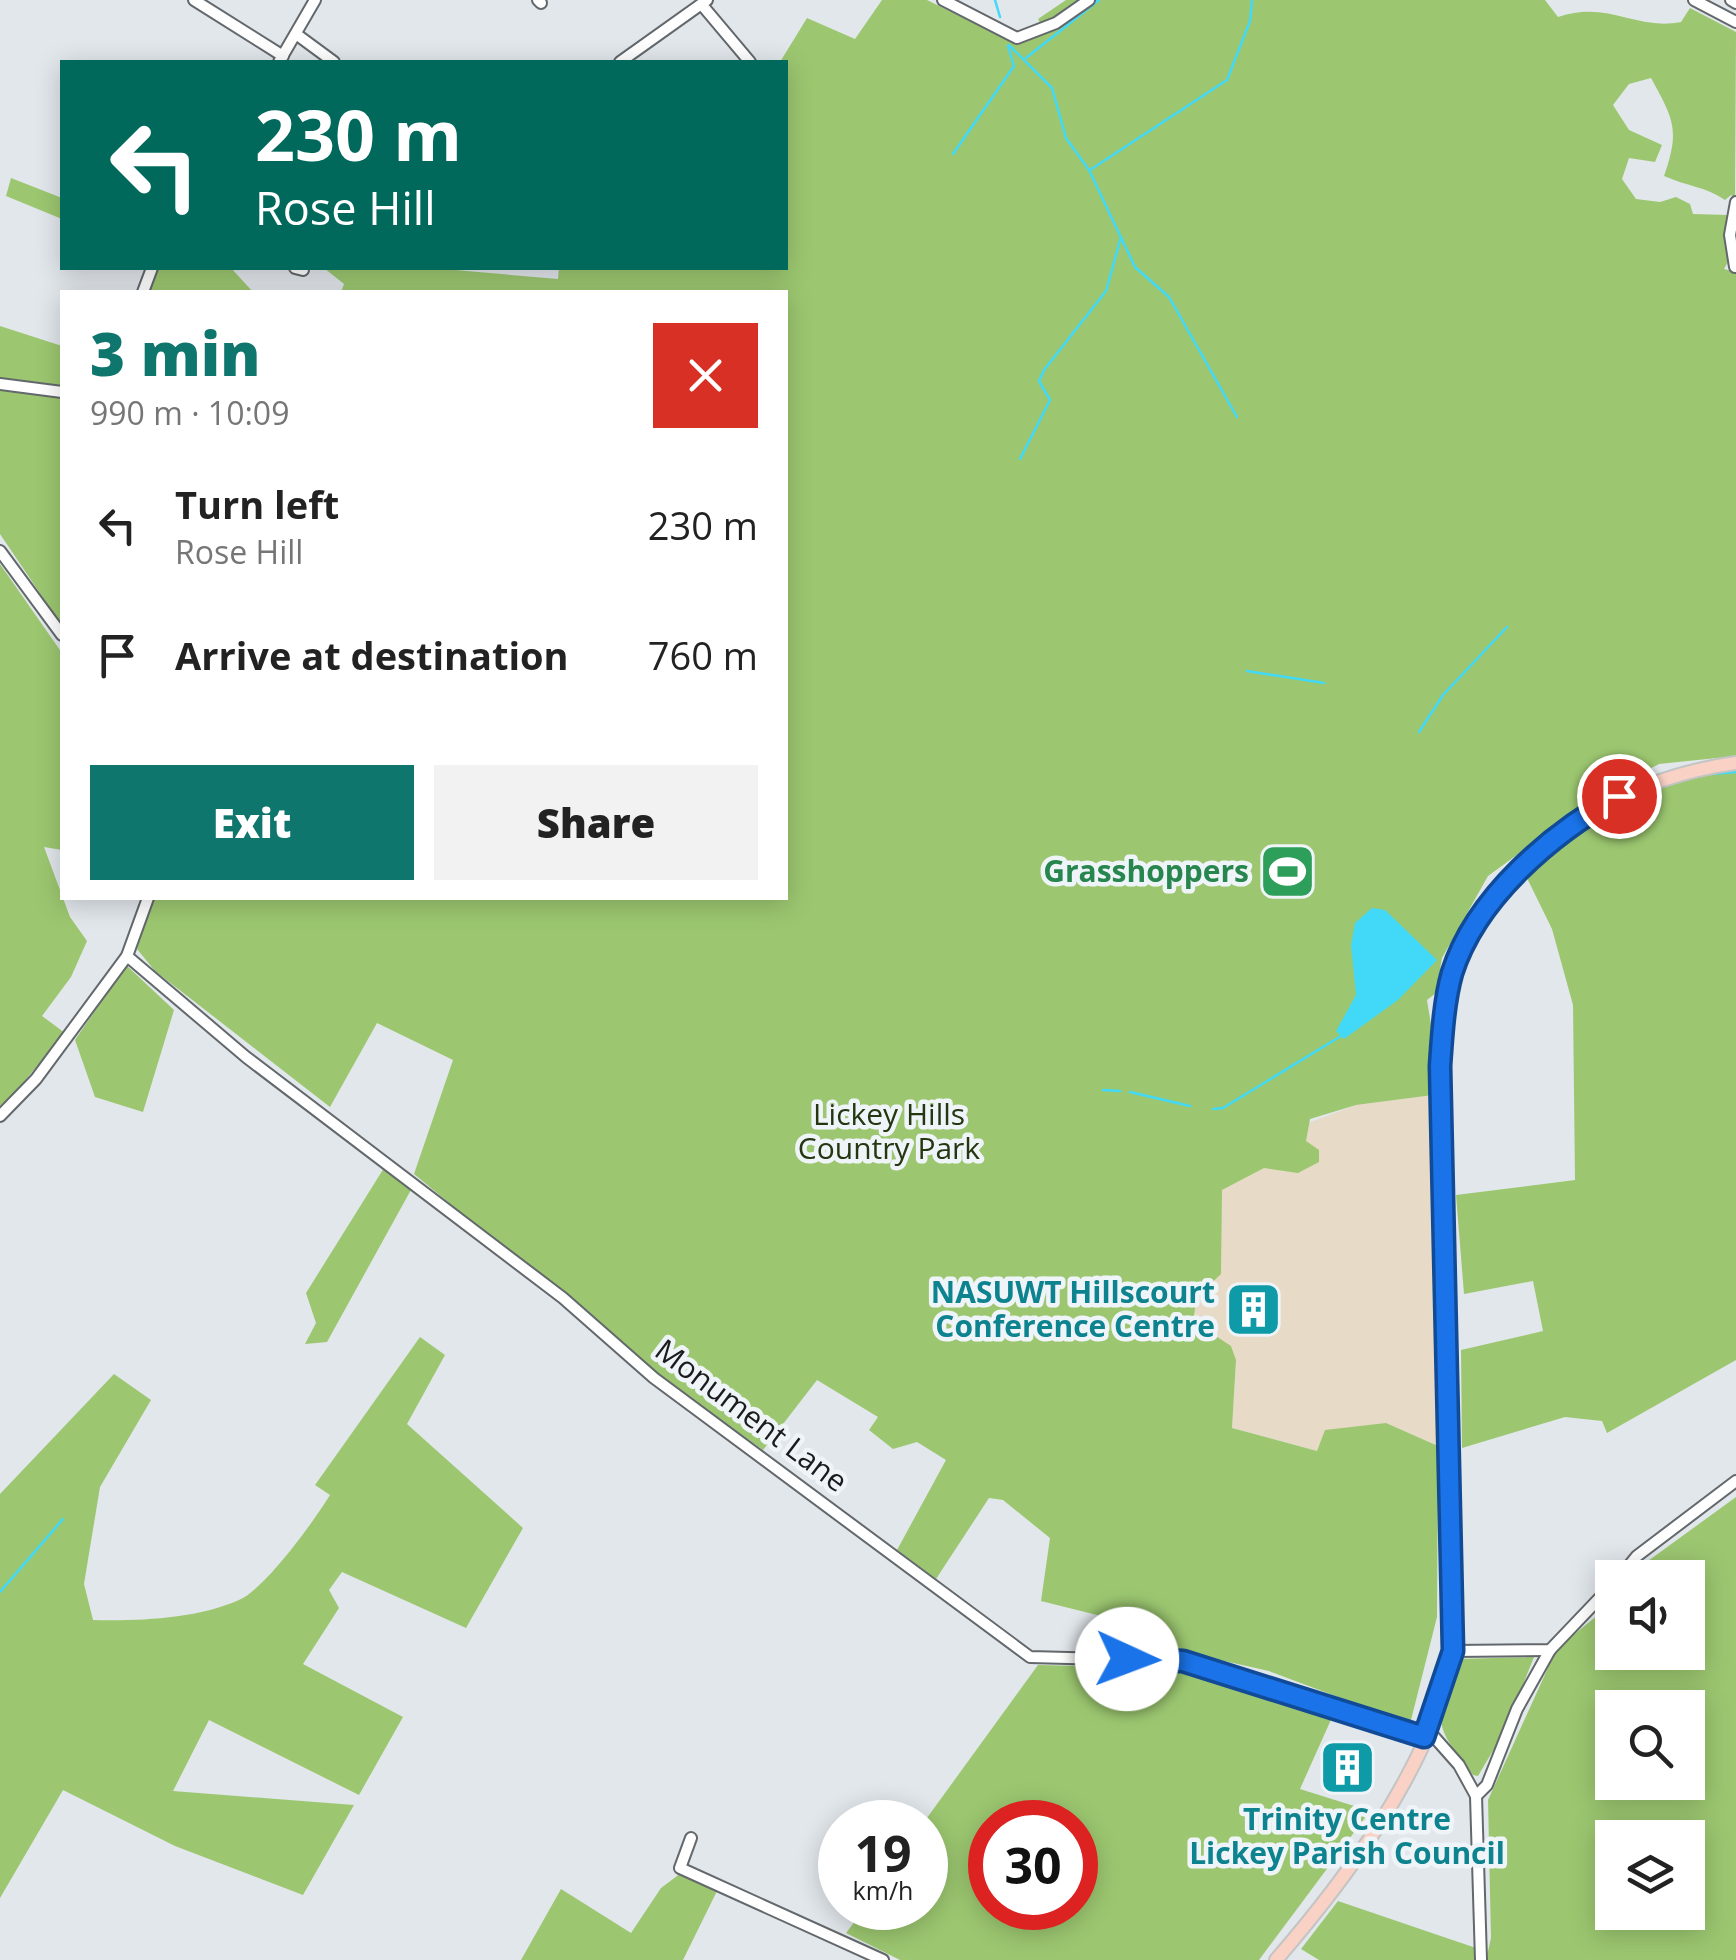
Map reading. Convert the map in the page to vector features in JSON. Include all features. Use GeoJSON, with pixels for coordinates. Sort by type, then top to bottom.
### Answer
{"type":"FeatureCollection","features":[{"type":"Feature","properties":{"kind":"main road"},"geometry":{"type":"LineString","coordinates":[[1276,1960],[1328,1900],[1362,1852],[1426,1734],[1453,1651],[1440,1066],[1452,973],[1472,933],[1503,890],[1526,864],[1588,813],[1668,776],[1736,763]]}},
{"type":"Feature","properties":{"kind":"street"},"geometry":{"type":"LineString","coordinates":[[194,0],[281,59],[315,0]]}},
{"type":"Feature","properties":{"kind":"street"},"geometry":{"type":"LineString","coordinates":[[943,0],[1017,38],[1056,22],[1089,0]]}},
{"type":"Feature","properties":{"kind":"street"},"geometry":{"type":"LineString","coordinates":[[1694,0],[1736,22]]}},
{"type":"Feature","properties":{"kind":"street"},"geometry":{"type":"LineString","coordinates":[[632,59],[704,2],[748,60]]}},
{"type":"Feature","properties":{"kind":"street"},"geometry":{"type":"LineString","coordinates":[[296,34],[331,60]]}},
{"type":"Feature","properties":{"kind":"street"},"geometry":{"type":"LineString","coordinates":[[1722,274],[1735,268],[1730,235],[1736,202]]}},
{"type":"Feature","properties":{"kind":"street"},"geometry":{"type":"LineString","coordinates":[[0,384],[60,392]]}},
{"type":"Feature","properties":{"kind":"street"},"geometry":{"type":"LineString","coordinates":[[0,551],[60,631]]}},
{"type":"Feature","properties":{"kind":"street"},"geometry":{"type":"LineString","coordinates":[[0,1116],[36,1079],[127,956],[147,900]]}},
{"type":"Feature","properties":{"kind":"street","name":"Monument Lane"},"geometry":{"type":"LineString","coordinates":[[127,956],[246,1057],[563,1298],[654,1378],[1030,1657],[1183,1661],[1426,1734]]}},
{"type":"Feature","properties":{"kind":"street"},"geometry":{"type":"LineString","coordinates":[[1634,1560],[1736,1481]]}},
{"type":"Feature","properties":{"kind":"street"},"geometry":{"type":"LineString","coordinates":[[1476,1796],[1487,1785],[1518,1709],[1550,1650],[1595,1602]]}},
{"type":"Feature","properties":{"kind":"street"},"geometry":{"type":"LineString","coordinates":[[1453,1651],[1550,1650]]}},
{"type":"Feature","properties":{"kind":"street"},"geometry":{"type":"LineString","coordinates":[[1426,1734],[1459,1765],[1476,1796],[1480,1960]]}},
{"type":"Feature","properties":{"kind":"street"},"geometry":{"type":"LineString","coordinates":[[692,1838],[678,1864],[680,1868],[884,1960]]}},
{"type":"Feature","properties":{"kind":"shaded area","name":"NASUWT Hillscourt Conference Centre"},"geometry":{"type":"Polygon","coordinates":[[[1433,1095],[1442,1354],[1438,1446],[1386,1423],[1317,1451],[1232,1428],[1236,1360],[1218,1338],[1191,1320],[1208,1161],[1356,1105],[1433,1095]]]}},
{"type":"Feature","properties":{"kind":"green space","name":"Lickey Hills Country Park"},"geometry":{"type":"Polygon","coordinates":[[[882,0],[927,0],[1014,43],[1045,32],[1038,19],[1066,0],[1545,0],[1558,17],[1592,12],[1665,24],[1681,22],[1690,8],[1736,32],[1735,198],[1731,195],[1725,200],[1664,176],[1672,147],[1672,125],[1651,78],[1629,84],[1613,105],[1629,130],[1662,145],[1655,162],[1629,158],[1622,179],[1636,199],[1660,202],[1676,197],[1690,204],[1693,214],[1729,215],[1730,258],[1724,269],[1736,272],[1736,756],[1659,764],[1602,793],[1488,876],[1442,958],[1436,993],[1427,1000],[1433,1037],[1433,1095],[1356,1105],[1310,1119],[1306,1141],[1319,1150],[1319,1162],[1298,1173],[1264,1168],[1222,1190],[1221,1274],[1197,1297],[1193,1321],[1231,1346],[1236,1360],[1232,1428],[1317,1451],[1325,1430],[1386,1423],[1438,1446],[1437,1617],[1410,1724],[1269,1671],[1184,1652],[1093,1656],[1101,1616],[1041,1601],[1050,1538],[1003,1500],[989,1498],[936,1579],[897,1550],[946,1460],[917,1442],[893,1449],[869,1430],[878,1417],[817,1380],[763,1450],[659,1376],[414,1174],[453,1060],[377,1023],[330,1107],[155,971],[137,949],[152,900],[788,900],[788,290],[342,290],[344,284],[326,270],[455,270],[558,279],[559,270],[788,270],[788,60],[781,60],[807,18],[855,39],[882,0]]]}},
{"type":"Feature","properties":{"kind":"green space"},"geometry":{"type":"Polygon","coordinates":[[[11,178],[60,197],[60,218],[6,196],[11,178]]]}},
{"type":"Feature","properties":{"kind":"green space"},"geometry":{"type":"Polygon","coordinates":[[[157,270],[233,270],[251,290],[148,290],[157,270]]]}},
{"type":"Feature","properties":{"kind":"green space"},"geometry":{"type":"Polygon","coordinates":[[[0,326],[60,345],[60,623],[0,534],[0,326]]]}},
{"type":"Feature","properties":{"kind":"green space"},"geometry":{"type":"Polygon","coordinates":[[[0,564],[60,650],[60,850],[44,847],[60,900],[64,900],[87,941],[71,977],[42,1016],[65,1033],[0,1110],[0,564]]]}},
{"type":"Feature","properties":{"kind":"green space"},"geometry":{"type":"Polygon","coordinates":[[[1736,766],[1736,1360],[1607,1433],[1602,1421],[1565,1417],[1462,1448],[1461,1350],[1543,1331],[1533,1281],[1464,1294],[1456,1195],[1575,1180],[1573,1005],[1552,929],[1526,876],[1546,852],[1593,815],[1648,789],[1736,766]]]}},
{"type":"Feature","properties":{"kind":"green space"},"geometry":{"type":"Polygon","coordinates":[[[126,965],[174,1010],[143,1112],[95,1097],[75,1040],[126,965]]]}},
{"type":"Feature","properties":{"kind":"green space"},"geometry":{"type":"Polygon","coordinates":[[[384,1168],[412,1188],[327,1342],[305,1344],[316,1323],[306,1293],[384,1168]]]}},
{"type":"Feature","properties":{"kind":"green space"},"geometry":{"type":"Polygon","coordinates":[[[420,1337],[445,1355],[407,1424],[523,1528],[466,1628],[342,1572],[329,1590],[339,1608],[303,1664],[403,1717],[359,1795],[209,1720],[173,1791],[354,1805],[303,1895],[175,1846],[63,1790],[0,1898],[0,1494],[114,1374],[151,1400],[100,1487],[84,1584],[93,1620],[168,1618],[239,1600],[275,1568],[330,1495],[315,1485],[420,1337]]]}},
{"type":"Feature","properties":{"kind":"green space"},"geometry":{"type":"Polygon","coordinates":[[[1736,1497],[1736,1960],[1486,1960],[1491,1938],[1488,1800],[1557,1648],[1595,1617],[1595,1670],[1705,1670],[1705,1560],[1649,1560],[1736,1497]]]}},
{"type":"Feature","properties":{"kind":"green space"},"geometry":{"type":"Polygon","coordinates":[[[1534,1657],[1504,1732],[1478,1776],[1473,1775],[1449,1743],[1441,1721],[1455,1659],[1534,1657]]]}},
{"type":"Feature","properties":{"kind":"green space"},"geometry":{"type":"Polygon","coordinates":[[[1038,1665],[1182,1668],[1334,1713],[1300,1789],[1370,1811],[1259,1960],[900,1960],[846,1933],[948,1930],[948,1800],[940,1800],[1038,1665]]]}},
{"type":"Feature","properties":{"kind":"green space"},"geometry":{"type":"Polygon","coordinates":[[[681,1873],[717,1891],[683,1960],[521,1960],[561,1889],[631,1933],[661,1888],[681,1873]]]}},
{"type":"Feature","properties":{"kind":"green space"},"geometry":{"type":"Polygon","coordinates":[[[1338,1901],[1476,1948],[1474,1960],[1319,1960],[1301,1949],[1338,1901]]]}},
{"type":"Feature","properties":{"kind":"water"},"geometry":{"type":"Polygon","coordinates":[[[1372,908],[1385,910],[1437,960],[1398,1000],[1344,1039],[1336,1031],[1356,995],[1351,945],[1355,923],[1372,908]]]}},
{"type":"Feature","properties":{"kind":"waterway"},"geometry":{"type":"LineString","coordinates":[[995,0],[1000,17]]}},
{"type":"Feature","properties":{"kind":"waterway"},"geometry":{"type":"LineString","coordinates":[[1026,58],[1099,0]]}},
{"type":"Feature","properties":{"kind":"waterway"},"geometry":{"type":"LineString","coordinates":[[1090,170],[1227,80],[1250,21],[1252,0]]}},
{"type":"Feature","properties":{"kind":"waterway"},"geometry":{"type":"LineString","coordinates":[[1009,45],[1052,88],[1066,138],[1089,170],[1135,267],[1169,297],[1237,417]]}},
{"type":"Feature","properties":{"kind":"waterway"},"geometry":{"type":"LineString","coordinates":[[953,154],[1014,66],[1008,46]]}},
{"type":"Feature","properties":{"kind":"waterway"},"geometry":{"type":"LineString","coordinates":[[1020,459],[1050,400],[1039,381],[1044,370],[1106,291],[1121,237]]}},
{"type":"Feature","properties":{"kind":"waterway"},"geometry":{"type":"LineString","coordinates":[[1419,732],[1443,695],[1507,627]]}},
{"type":"Feature","properties":{"kind":"waterway"},"geometry":{"type":"LineString","coordinates":[[1247,671],[1324,683]]}},
{"type":"Feature","properties":{"kind":"waterway"},"geometry":{"type":"LineString","coordinates":[[1711,774],[1736,772]]}},
{"type":"Feature","properties":{"kind":"waterway"},"geometry":{"type":"LineString","coordinates":[[1213,1109],[1223,1108],[1341,1036]]}},
{"type":"Feature","properties":{"kind":"waterway"},"geometry":{"type":"LineString","coordinates":[[1103,1090],[1120,1091]]}},
{"type":"Feature","properties":{"kind":"waterway"},"geometry":{"type":"LineString","coordinates":[[1130,1092],[1190,1106]]}},
{"type":"Feature","properties":{"kind":"waterway"},"geometry":{"type":"LineString","coordinates":[[0,1592],[63,1519]]}},
{"type":"Feature","properties":{"kind":"place","name":"Grasshoppers"},"geometry":{"type":"Point","coordinates":[1288,872]}},
{"type":"Feature","properties":{"kind":"place","name":"NASUWT Hillscourt Conference Centre"},"geometry":{"type":"Point","coordinates":[1254,1310]}},
{"type":"Feature","properties":{"kind":"place","name":"Trinity Centre Lickey Parish Council"},"geometry":{"type":"Point","coordinates":[1347,1767]}},
{"type":"Feature","properties":{"kind":"route"},"geometry":{"type":"LineString","coordinates":[[1127,1659],[1183,1661],[1424,1737],[1428,1730],[1453,1651],[1450,1369],[1440,1066],[1452,973],[1472,933],[1526,864],[1588,813],[1619,796]]}}]}
